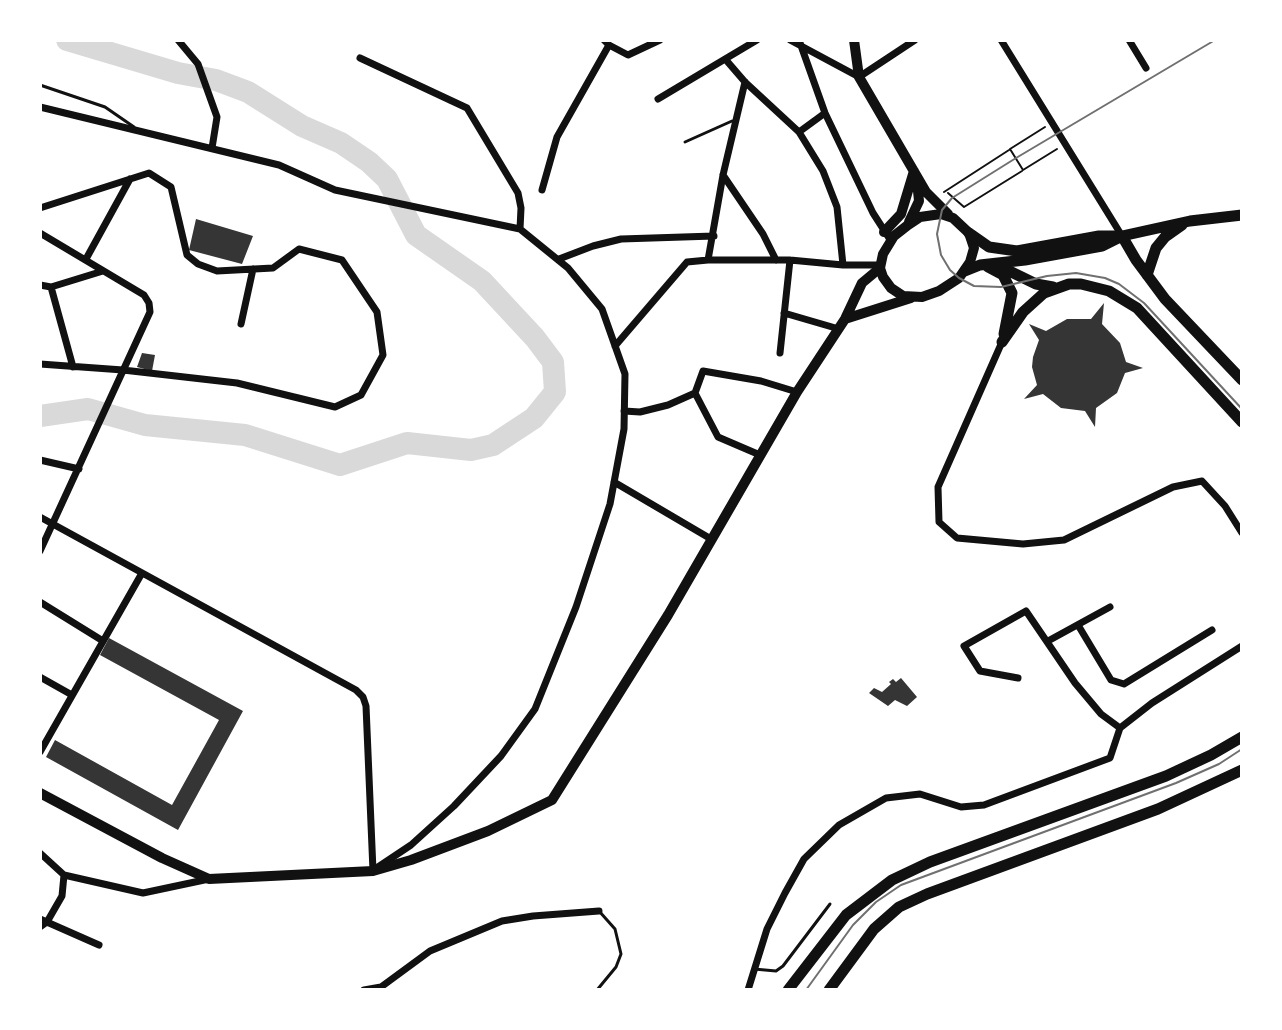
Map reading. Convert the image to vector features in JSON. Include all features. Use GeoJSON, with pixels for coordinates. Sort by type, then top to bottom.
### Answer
{"type":"FeatureCollection","features":[{"type":"Feature","properties":{"kind":"main road"},"geometry":{"type":"LineString","coordinates":[[854,40],[859,77],[931,199],[989,247],[1007,251],[1099,236],[1122,236],[1190,221],[1242,215]]}},
{"type":"Feature","properties":{"kind":"main road"},"geometry":{"type":"LineString","coordinates":[[908,225],[919,201],[914,171]]}},
{"type":"Feature","properties":{"kind":"main road"},"geometry":{"type":"LineString","coordinates":[[40,793],[162,858],[209,879],[373,871],[488,831],[552,800],[598,730],[797,392],[842,324],[862,283],[880,266],[887,237],[901,214],[914,171]]}},
{"type":"Feature","properties":{"kind":"main road"},"geometry":{"type":"LineString","coordinates":[[887,237],[929,215],[953,218]]}},
{"type":"Feature","properties":{"kind":"main road"},"geometry":{"type":"LineString","coordinates":[[1147,275],[1156,248],[1165,237],[1190,221]]}},
{"type":"Feature","properties":{"kind":"main road"},"geometry":{"type":"LineString","coordinates":[[965,271],[974,248],[969,233]]}},
{"type":"Feature","properties":{"kind":"main road"},"geometry":{"type":"LineString","coordinates":[[842,324],[939,291],[951,285],[965,271],[980,265],[1102,246],[1122,236]]}},
{"type":"Feature","properties":{"kind":"main road"},"geometry":{"type":"LineString","coordinates":[[1122,236],[1165,299],[1242,380]]}},
{"type":"Feature","properties":{"kind":"main road"},"geometry":{"type":"LineString","coordinates":[[980,265],[1003,275],[1012,293],[1002,342]]}},
{"type":"Feature","properties":{"kind":"main road"},"geometry":{"type":"LineString","coordinates":[[995,265],[1036,284],[1058,287],[1081,284],[1122,298],[1137,308],[1242,422]]}},
{"type":"Feature","properties":{"kind":"main road"},"geometry":{"type":"LineString","coordinates":[[880,266],[891,288],[911,298]]}},
{"type":"Feature","properties":{"kind":"main road"},"geometry":{"type":"LineString","coordinates":[[1002,342],[1034,301],[1058,287]]}},
{"type":"Feature","properties":{"kind":"main road"},"geometry":{"type":"LineString","coordinates":[[788,990],[846,915],[892,880],[930,862],[1166,776],[1242,737]]}},
{"type":"Feature","properties":{"kind":"main road"},"geometry":{"type":"LineString","coordinates":[[829,990],[874,929],[907,903],[1158,809],[1242,770]]}},
{"type":"Feature","properties":{"kind":"street"},"geometry":{"type":"LineString","coordinates":[[178,40],[198,64],[217,117],[212,148]]}},
{"type":"Feature","properties":{"kind":"street"},"geometry":{"type":"LineString","coordinates":[[542,190],[557,137],[606,42],[628,55],[660,40]]}},
{"type":"Feature","properties":{"kind":"street"},"geometry":{"type":"LineString","coordinates":[[658,99],[757,40]]}},
{"type":"Feature","properties":{"kind":"street"},"geometry":{"type":"LineString","coordinates":[[790,40],[799,42],[859,77],[915,40]]}},
{"type":"Feature","properties":{"kind":"street"},"geometry":{"type":"LineString","coordinates":[[1001,40],[1122,236]]}},
{"type":"Feature","properties":{"kind":"street"},"geometry":{"type":"LineString","coordinates":[[1129,40],[1146,68]]}},
{"type":"Feature","properties":{"kind":"street"},"geometry":{"type":"LineString","coordinates":[[799,42],[825,113],[887,237]]}},
{"type":"Feature","properties":{"kind":"street"},"geometry":{"type":"LineString","coordinates":[[360,58],[467,108],[518,193],[520,229]]}},
{"type":"Feature","properties":{"kind":"street"},"geometry":{"type":"LineString","coordinates":[[726,60],[799,132],[823,171],[834,198],[841,231],[843,265]]}},
{"type":"Feature","properties":{"kind":"street"},"geometry":{"type":"LineString","coordinates":[[708,260],[723,175],[745,82]]}},
{"type":"Feature","properties":{"kind":"street"},"geometry":{"type":"LineString","coordinates":[[40,107],[279,165],[335,190],[520,229],[559,259],[602,309],[625,374],[624,429],[610,504],[576,607],[535,709],[501,756],[454,806],[411,845],[373,871]]}},
{"type":"Feature","properties":{"kind":"street"},"geometry":{"type":"LineString","coordinates":[[799,132],[825,113]]}},
{"type":"Feature","properties":{"kind":"street"},"geometry":{"type":"LineString","coordinates":[[40,208],[149,173],[171,187],[187,255],[198,264],[217,271],[273,268],[299,249],[342,260],[377,312],[383,355],[361,395],[335,407],[237,383],[40,364]]}},
{"type":"Feature","properties":{"kind":"street"},"geometry":{"type":"LineString","coordinates":[[723,175],[763,234],[776,260]]}},
{"type":"Feature","properties":{"kind":"street"},"geometry":{"type":"LineString","coordinates":[[86,259],[130,179]]}},
{"type":"Feature","properties":{"kind":"street"},"geometry":{"type":"LineString","coordinates":[[40,233],[144,295],[150,312],[40,551]]}},
{"type":"Feature","properties":{"kind":"street"},"geometry":{"type":"LineString","coordinates":[[559,259],[571,252],[621,239],[714,236]]}},
{"type":"Feature","properties":{"kind":"street"},"geometry":{"type":"LineString","coordinates":[[780,353],[790,260]]}},
{"type":"Feature","properties":{"kind":"street"},"geometry":{"type":"LineString","coordinates":[[615,346],[687,262],[790,260],[880,266]]}},
{"type":"Feature","properties":{"kind":"street"},"geometry":{"type":"LineString","coordinates":[[241,324],[253,269]]}},
{"type":"Feature","properties":{"kind":"street"},"geometry":{"type":"LineString","coordinates":[[40,285],[51,287],[103,271]]}},
{"type":"Feature","properties":{"kind":"street"},"geometry":{"type":"LineString","coordinates":[[51,287],[73,367]]}},
{"type":"Feature","properties":{"kind":"street"},"geometry":{"type":"LineString","coordinates":[[784,313],[842,324]]}},
{"type":"Feature","properties":{"kind":"street"},"geometry":{"type":"LineString","coordinates":[[1002,342],[938,487],[939,522],[957,538],[1023,544],[1064,540],[1173,487],[1202,481],[1225,506],[1242,533]]}},
{"type":"Feature","properties":{"kind":"street"},"geometry":{"type":"LineString","coordinates":[[624,411],[640,412],[668,405],[695,393],[703,371],[761,381],[797,392]]}},
{"type":"Feature","properties":{"kind":"street"},"geometry":{"type":"LineString","coordinates":[[695,393],[718,437],[760,455]]}},
{"type":"Feature","properties":{"kind":"street"},"geometry":{"type":"LineString","coordinates":[[40,460],[79,469]]}},
{"type":"Feature","properties":{"kind":"street"},"geometry":{"type":"LineString","coordinates":[[614,482],[711,539]]}},
{"type":"Feature","properties":{"kind":"street"},"geometry":{"type":"LineString","coordinates":[[40,517],[356,690],[363,697],[366,706],[373,871]]}},
{"type":"Feature","properties":{"kind":"street"},"geometry":{"type":"LineString","coordinates":[[40,752],[142,573]]}},
{"type":"Feature","properties":{"kind":"street"},"geometry":{"type":"LineString","coordinates":[[40,602],[103,641]]}},
{"type":"Feature","properties":{"kind":"street"},"geometry":{"type":"LineString","coordinates":[[1048,641],[1110,607]]}},
{"type":"Feature","properties":{"kind":"street"},"geometry":{"type":"LineString","coordinates":[[1018,678],[980,671],[964,646],[1026,611],[1075,683],[1101,714],[1120,728]]}},
{"type":"Feature","properties":{"kind":"street"},"geometry":{"type":"LineString","coordinates":[[1078,625],[1111,680],[1124,684],[1212,630]]}},
{"type":"Feature","properties":{"kind":"street"},"geometry":{"type":"LineString","coordinates":[[748,990],[767,929],[804,859],[839,825],[886,798],[920,794],[961,807],[984,805],[1110,758],[1120,728],[1152,703],[1242,646]]}},
{"type":"Feature","properties":{"kind":"street"},"geometry":{"type":"LineString","coordinates":[[40,677],[72,695]]}},
{"type":"Feature","properties":{"kind":"street"},"geometry":{"type":"LineString","coordinates":[[40,853],[64,875],[143,893],[209,879]]}},
{"type":"Feature","properties":{"kind":"street"},"geometry":{"type":"LineString","coordinates":[[64,875],[62,896],[42,923],[99,945]]}},
{"type":"Feature","properties":{"kind":"street"},"geometry":{"type":"LineString","coordinates":[[364,990],[381,987],[430,951],[502,921],[599,911]]}},
{"type":"Feature","properties":{"kind":"lane"},"geometry":{"type":"LineString","coordinates":[[40,85],[105,107],[139,130]]}},
{"type":"Feature","properties":{"kind":"lane"},"geometry":{"type":"LineString","coordinates":[[685,142],[737,119]]}},
{"type":"Feature","properties":{"kind":"lane"},"geometry":{"type":"LineString","coordinates":[[754,969],[776,971],[783,966],[830,904]]}},
{"type":"Feature","properties":{"kind":"lane"},"geometry":{"type":"LineString","coordinates":[[597,990],[616,967],[621,954],[615,929],[599,911]]}},
{"type":"Feature","properties":{"kind":"path"},"geometry":{"type":"LineString","coordinates":[[931,199],[1051,123]]}},
{"type":"Feature","properties":{"kind":"path"},"geometry":{"type":"LineString","coordinates":[[946,191],[964,207],[1065,144]]}},
{"type":"Feature","properties":{"kind":"path"},"geometry":{"type":"LineString","coordinates":[[1010,149],[1023,170]]}},
{"type":"Feature","properties":{"kind":"building"},"geometry":{"type":"Polygon","coordinates":[[[196,219],[253,236],[242,264],[189,250],[196,219]]]}},
{"type":"Feature","properties":{"kind":"building"},"geometry":{"type":"Polygon","coordinates":[[[1104,303],[1102,324],[1120,343],[1126,362],[1143,368],[1125,373],[1117,393],[1096,408],[1095,427],[1085,411],[1061,408],[1043,394],[1024,399],[1037,385],[1032,367],[1039,340],[1029,324],[1046,331],[1067,319],[1091,319],[1104,303]]]}},
{"type":"Feature","properties":{"kind":"building"},"geometry":{"type":"Polygon","coordinates":[[[142,353],[155,355],[152,371],[137,367],[142,353]]]}},
{"type":"Feature","properties":{"kind":"building"},"geometry":{"type":"Polygon","coordinates":[[[109,638],[243,711],[178,830],[46,757],[55,740],[172,805],[219,720],[100,655],[109,638]]]}},
{"type":"Feature","properties":{"kind":"building"},"geometry":{"type":"Polygon","coordinates":[[[901,678],[917,697],[907,706],[895,700],[888,706],[869,693],[874,688],[882,692],[893,679],[896,682],[901,678]]]}},
{"type":"Feature","properties":{"kind":"waterway"},"geometry":{"type":"LineString","coordinates":[[40,416],[88,409],[145,425],[245,435],[340,465],[407,443],[471,450],[493,445],[534,418],[555,392],[553,362],[535,338],[482,281],[416,235],[387,179],[369,162],[341,143],[302,126],[248,92],[216,80],[178,73],[67,40]]}},
{"type":"Feature","properties":{"kind":"tram line"},"geometry":{"type":"LineString","coordinates":[[1215,40],[952,198],[942,210],[937,234],[941,255],[950,270],[974,286],[1001,287],[1076,273],[1119,284],[1144,303],[1242,409]]}},
{"type":"Feature","properties":{"kind":"tram line"},"geometry":{"type":"LineString","coordinates":[[806,990],[853,925],[876,902],[901,885],[1176,783],[1219,764],[1242,749]]}}]}
